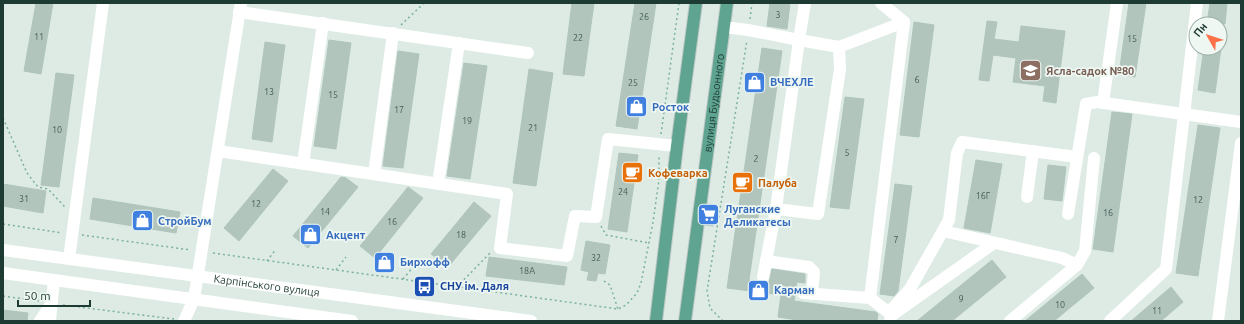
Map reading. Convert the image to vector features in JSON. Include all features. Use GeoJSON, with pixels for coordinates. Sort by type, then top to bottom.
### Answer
{"type":"FeatureCollection","features":[{"type":"Feature","properties":{"kind":"main road"},"geometry":{"type":"LineString","coordinates":[[656,321],[696,3]]}},
{"type":"Feature","properties":{"kind":"main road","name":"вулиця Будьонного"},"geometry":{"type":"LineString","coordinates":[[686,321],[727,3]]}},
{"type":"Feature","properties":{"kind":"street"},"geometry":{"type":"LineString","coordinates":[[69,259],[103,3]]}},
{"type":"Feature","properties":{"kind":"street"},"geometry":{"type":"LineString","coordinates":[[763,277],[776,209],[805,3]]}},
{"type":"Feature","properties":{"kind":"street"},"geometry":{"type":"LineString","coordinates":[[881,3],[904,22]]}},
{"type":"Feature","properties":{"kind":"street"},"geometry":{"type":"LineString","coordinates":[[1103,103],[1117,3]]}},
{"type":"Feature","properties":{"kind":"street"},"geometry":{"type":"LineString","coordinates":[[1110,321],[1166,269],[1197,3]]}},
{"type":"Feature","properties":{"kind":"street"},"geometry":{"type":"LineString","coordinates":[[184,321],[194,299],[240,7],[322,23],[528,53]]}},
{"type":"Feature","properties":{"kind":"street"},"geometry":{"type":"LineString","coordinates":[[724,27],[839,47],[904,22]]}},
{"type":"Feature","properties":{"kind":"street"},"geometry":{"type":"LineString","coordinates":[[870,298],[904,22]]}},
{"type":"Feature","properties":{"kind":"street"},"geometry":{"type":"LineString","coordinates":[[303,164],[322,23]]}},
{"type":"Feature","properties":{"kind":"street"},"geometry":{"type":"LineString","coordinates":[[374,174],[393,33]]}},
{"type":"Feature","properties":{"kind":"street"},"geometry":{"type":"LineString","coordinates":[[438,184],[459,42]]}},
{"type":"Feature","properties":{"kind":"street"},"geometry":{"type":"LineString","coordinates":[[776,209],[818,214],[840,70],[839,47]]}},
{"type":"Feature","properties":{"kind":"street"},"geometry":{"type":"LineString","coordinates":[[1068,214],[1086,104],[1097,102],[1241,122]]}},
{"type":"Feature","properties":{"kind":"street"},"geometry":{"type":"LineString","coordinates":[[218,151],[507,194],[500,248],[567,256],[575,216],[596,218],[608,139],[677,146]]}},
{"type":"Feature","properties":{"kind":"street"},"geometry":{"type":"LineString","coordinates":[[891,318],[893,308],[910,289],[949,220],[957,153],[962,142],[1077,156]]}},
{"type":"Feature","properties":{"kind":"street"},"geometry":{"type":"LineString","coordinates":[[1218,321],[1241,143]]}},
{"type":"Feature","properties":{"kind":"street"},"geometry":{"type":"LineString","coordinates":[[1027,197],[1033,151]]}},
{"type":"Feature","properties":{"kind":"street"},"geometry":{"type":"LineString","coordinates":[[1010,321],[1077,265],[1086,251],[1094,158]]}},
{"type":"Feature","properties":{"kind":"street"},"geometry":{"type":"LineString","coordinates":[[943,231],[1062,258],[1077,265]]}},
{"type":"Feature","properties":{"kind":"street"},"geometry":{"type":"LineString","coordinates":[[891,318],[994,243]]}},
{"type":"Feature","properties":{"kind":"street","name":"Карпінського вулиця"},"geometry":{"type":"LineString","coordinates":[[3,250],[531,321]]}},
{"type":"Feature","properties":{"kind":"street"},"geometry":{"type":"LineString","coordinates":[[766,262],[809,267],[814,272],[807,294],[870,298],[891,318]]}},
{"type":"Feature","properties":{"kind":"street"},"geometry":{"type":"LineString","coordinates":[[3,273],[352,321]]}},
{"type":"Feature","properties":{"kind":"street"},"geometry":{"type":"LineString","coordinates":[[50,321],[54,280]]}},
{"type":"Feature","properties":{"kind":"street"},"geometry":{"type":"LineString","coordinates":[[40,321],[52,303]]}},
{"type":"Feature","properties":{"kind":"path"},"geometry":{"type":"LineString","coordinates":[[393,33],[424,3]]}},
{"type":"Feature","properties":{"kind":"path"},"geometry":{"type":"LineString","coordinates":[[3,224],[618,309],[626,305],[637,293],[641,283],[650,243],[659,180],[660,144],[679,3]]}},
{"type":"Feature","properties":{"kind":"path"},"geometry":{"type":"LineString","coordinates":[[723,321],[710,308],[707,291],[752,3]]}},
{"type":"Feature","properties":{"kind":"path"},"geometry":{"type":"LineString","coordinates":[[3,118],[27,173],[38,187],[48,189],[75,216]]}},
{"type":"Feature","properties":{"kind":"path"},"geometry":{"type":"LineString","coordinates":[[596,218],[606,235],[650,243]]}},
{"type":"Feature","properties":{"kind":"path"},"geometry":{"type":"LineString","coordinates":[[457,287],[501,242]]}},
{"type":"Feature","properties":{"kind":"path"},"geometry":{"type":"LineString","coordinates":[[267,261],[276,249]]}},
{"type":"Feature","properties":{"kind":"path"},"geometry":{"type":"LineString","coordinates":[[336,270],[346,257]]}},
{"type":"Feature","properties":{"kind":"path"},"geometry":{"type":"LineString","coordinates":[[403,279],[414,266]]}},
{"type":"Feature","properties":{"kind":"path"},"geometry":{"type":"LineString","coordinates":[[604,280],[610,285],[618,309]]}},
{"type":"Feature","properties":{"kind":"path"},"geometry":{"type":"LineString","coordinates":[[3,296],[184,321]]}},
{"type":"Feature","properties":{"kind":"building"},"geometry":{"type":"Polygon","coordinates":[[[36,3],[53,3],[41,74],[24,71],[36,3]]]}},
{"type":"Feature","properties":{"kind":"building"},"geometry":{"type":"Polygon","coordinates":[[[572,3],[594,3],[584,76],[563,74],[572,3]]]}},
{"type":"Feature","properties":{"kind":"building"},"geometry":{"type":"Polygon","coordinates":[[[635,3],[656,3],[637,129],[616,126],[635,3]]]}},
{"type":"Feature","properties":{"kind":"building"},"geometry":{"type":"Polygon","coordinates":[[[770,3],[790,3],[787,29],[767,26],[770,3]]]}},
{"type":"Feature","properties":{"kind":"building"},"geometry":{"type":"Polygon","coordinates":[[[1129,3],[1146,3],[1135,77],[1119,74],[1129,3]]]}},
{"type":"Feature","properties":{"kind":"building"},"geometry":{"type":"Polygon","coordinates":[[[1210,3],[1227,3],[1226,16],[1208,16],[1210,3]]]}},
{"type":"Feature","properties":{"kind":"building"},"geometry":{"type":"Polygon","coordinates":[[[987,21],[997,22],[994,39],[1019,42],[1021,26],[1065,31],[1056,103],[1043,101],[1045,86],[1013,82],[1016,58],[993,55],[989,81],[979,80],[987,21]]]}},
{"type":"Feature","properties":{"kind":"building"},"geometry":{"type":"Polygon","coordinates":[[[914,22],[934,25],[919,137],[900,135],[914,22]]]}},
{"type":"Feature","properties":{"kind":"building"},"geometry":{"type":"Polygon","coordinates":[[[329,40],[351,43],[336,149],[314,146],[329,40]]]}},
{"type":"Feature","properties":{"kind":"building"},"geometry":{"type":"Polygon","coordinates":[[[265,42],[285,45],[272,142],[252,139],[265,42]]]}},
{"type":"Feature","properties":{"kind":"building"},"geometry":{"type":"Polygon","coordinates":[[[762,48],[782,51],[749,280],[762,284],[769,283],[772,269],[805,274],[805,283],[797,282],[794,301],[876,312],[878,314],[877,321],[804,321],[778,317],[781,295],[727,288],[762,48]]]}},
{"type":"Feature","properties":{"kind":"building"},"geometry":{"type":"Polygon","coordinates":[[[398,51],[419,54],[403,168],[383,166],[398,51]]]}},
{"type":"Feature","properties":{"kind":"building"},"geometry":{"type":"Polygon","coordinates":[[[1203,56],[1220,56],[1215,93],[1198,90],[1203,56]]]}},
{"type":"Feature","properties":{"kind":"building"},"geometry":{"type":"Polygon","coordinates":[[[464,63],[487,66],[470,179],[447,176],[464,63]]]}},
{"type":"Feature","properties":{"kind":"building"},"geometry":{"type":"Polygon","coordinates":[[[529,69],[553,73],[536,186],[513,183],[529,69]]]}},
{"type":"Feature","properties":{"kind":"building"},"geometry":{"type":"Polygon","coordinates":[[[56,73],[74,75],[59,187],[41,185],[56,73]]]}},
{"type":"Feature","properties":{"kind":"building"},"geometry":{"type":"Polygon","coordinates":[[[845,97],[864,99],[849,209],[830,207],[845,97]]]}},
{"type":"Feature","properties":{"kind":"building"},"geometry":{"type":"Polygon","coordinates":[[[1112,112],[1132,114],[1113,252],[1093,249],[1112,112]]]}},
{"type":"Feature","properties":{"kind":"building"},"geometry":{"type":"Polygon","coordinates":[[[1198,125],[1220,128],[1198,276],[1176,273],[1198,125]]]}},
{"type":"Feature","properties":{"kind":"building"},"geometry":{"type":"Polygon","coordinates":[[[619,153],[638,155],[627,232],[608,229],[619,153]]]}},
{"type":"Feature","properties":{"kind":"building"},"geometry":{"type":"Polygon","coordinates":[[[976,160],[1002,164],[990,233],[964,228],[976,160]]]}},
{"type":"Feature","properties":{"kind":"building"},"geometry":{"type":"Polygon","coordinates":[[[1048,165],[1066,167],[1062,201],[1044,199],[1048,165]]]}},
{"type":"Feature","properties":{"kind":"building"},"geometry":{"type":"Polygon","coordinates":[[[273,169],[288,181],[239,241],[224,228],[273,169]]]}},
{"type":"Feature","properties":{"kind":"building"},"geometry":{"type":"Polygon","coordinates":[[[341,177],[346,178],[358,187],[308,248],[293,236],[341,177]]]}},
{"type":"Feature","properties":{"kind":"building"},"geometry":{"type":"Polygon","coordinates":[[[3,184],[46,191],[43,213],[3,206],[3,184]]]}},
{"type":"Feature","properties":{"kind":"building"},"geometry":{"type":"Polygon","coordinates":[[[895,184],[912,186],[898,291],[894,296],[880,294],[895,184]]]}},
{"type":"Feature","properties":{"kind":"building"},"geometry":{"type":"Polygon","coordinates":[[[408,187],[423,198],[375,258],[360,246],[408,187]]]}},
{"type":"Feature","properties":{"kind":"building"},"geometry":{"type":"Polygon","coordinates":[[[93,198],[180,212],[176,233],[90,219],[93,198]]]}},
{"type":"Feature","properties":{"kind":"building"},"geometry":{"type":"Polygon","coordinates":[[[474,202],[491,216],[448,267],[431,254],[474,202]]]}},
{"type":"Feature","properties":{"kind":"building","name":"Луганские Деликатесы"},"geometry":{"type":"Polygon","coordinates":[[[708,204],[717,205],[713,226],[705,225],[708,204]]]}},
{"type":"Feature","properties":{"kind":"building"},"geometry":{"type":"Polygon","coordinates":[[[586,241],[610,245],[605,274],[598,273],[596,281],[587,280],[589,272],[581,270],[586,241]]]}},
{"type":"Feature","properties":{"kind":"building"},"geometry":{"type":"Polygon","coordinates":[[[489,257],[567,267],[564,285],[486,276],[489,257]]]}},
{"type":"Feature","properties":{"kind":"building"},"geometry":{"type":"Polygon","coordinates":[[[992,260],[1006,277],[952,321],[917,321],[992,260]]]}},
{"type":"Feature","properties":{"kind":"building"},"geometry":{"type":"Polygon","coordinates":[[[1082,274],[1094,288],[1054,321],[1025,321],[1082,274]]]}},
{"type":"Feature","properties":{"kind":"building"},"geometry":{"type":"Polygon","coordinates":[[[1171,287],[1183,302],[1161,321],[1131,321],[1171,287]]]}},
{"type":"Feature","properties":{"kind":"building"},"geometry":{"type":"Polygon","coordinates":[[[3,310],[28,313],[27,321],[3,321],[3,310]]]}},
{"type":"Feature","properties":{"kind":"place","name":"Ясла-садок №80"},"geometry":{"type":"Point","coordinates":[1030,71]}},
{"type":"Feature","properties":{"kind":"place","name":"ВЧЕХЛЕ"},"geometry":{"type":"Point","coordinates":[755,82]}},
{"type":"Feature","properties":{"kind":"place","name":"Росток"},"geometry":{"type":"Point","coordinates":[636,107]}},
{"type":"Feature","properties":{"kind":"place","name":"Кофеварка"},"geometry":{"type":"Point","coordinates":[633,173]}},
{"type":"Feature","properties":{"kind":"place","name":"Палуба"},"geometry":{"type":"Point","coordinates":[742,183]}},
{"type":"Feature","properties":{"kind":"place","name":"Луганские Деликатесы"},"geometry":{"type":"Point","coordinates":[709,215]}},
{"type":"Feature","properties":{"kind":"place","name":"СтройБум"},"geometry":{"type":"Point","coordinates":[143,221]}},
{"type":"Feature","properties":{"kind":"place","name":"Акцент"},"geometry":{"type":"Point","coordinates":[311,235]}},
{"type":"Feature","properties":{"kind":"place","name":"Бирхофф"},"geometry":{"type":"Point","coordinates":[384,262]}},
{"type":"Feature","properties":{"kind":"place","name":"СНУ ім. Даля"},"geometry":{"type":"Point","coordinates":[424,286]}},
{"type":"Feature","properties":{"kind":"place","name":"Карман"},"geometry":{"type":"Point","coordinates":[758,290]}}]}
